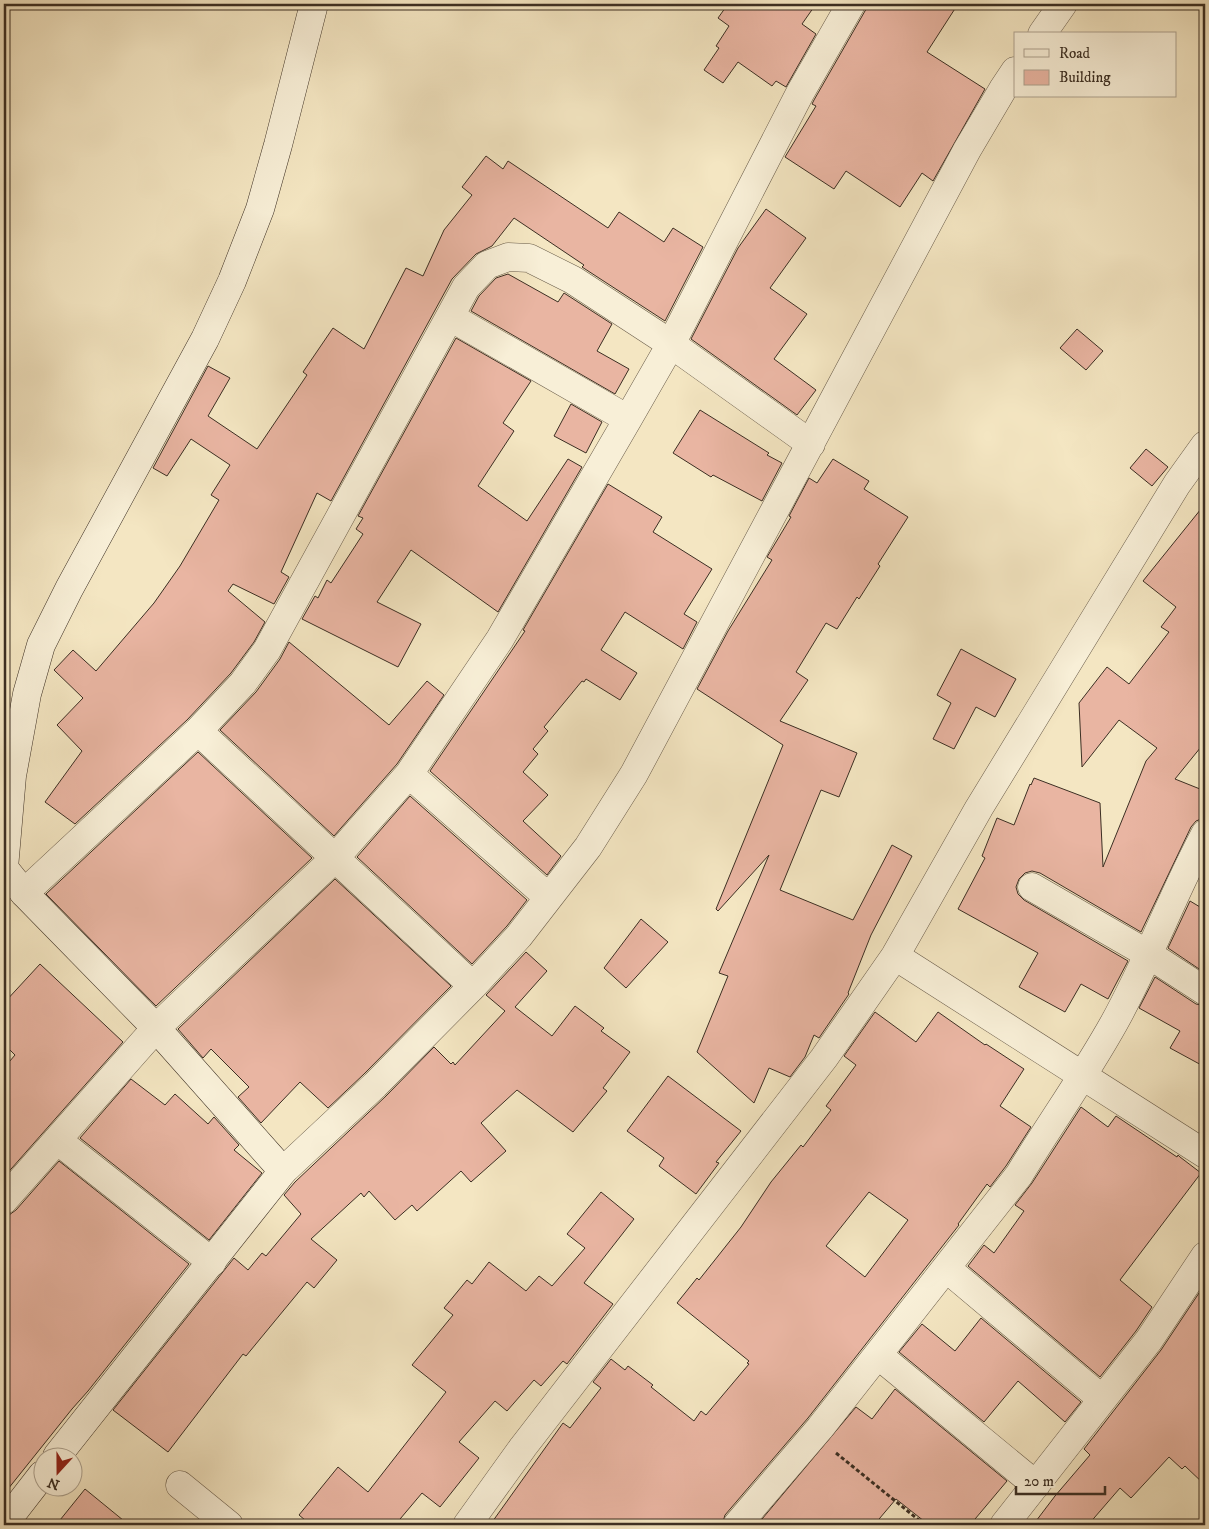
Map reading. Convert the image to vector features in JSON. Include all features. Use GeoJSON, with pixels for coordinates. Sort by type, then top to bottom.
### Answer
{"type":"FeatureCollection","features":[{"type":"Feature","properties":{"kind":"street"},"geometry":{"type":"LineString","coordinates":[[283,1171],[156,1028],[24,893],[4,868],[12,776],[27,694],[41,645],[69,589],[206,339],[232,281],[260,209],[314,4]]}},
{"type":"Feature","properties":{"kind":"street"},"geometry":{"type":"LineString","coordinates":[[4,1200],[156,1028],[334,858],[409,774],[500,639],[628,419],[671,344],[800,93],[851,4]]}},
{"type":"Feature","properties":{"kind":"street"},"geometry":{"type":"LineString","coordinates":[[1043,32],[1063,4]]}},
{"type":"Feature","properties":{"kind":"street"},"geometry":{"type":"LineString","coordinates":[[66,1446],[283,1171],[375,1085],[473,986],[519,936],[588,847],[634,774],[967,150],[1014,72]]}},
{"type":"Feature","properties":{"kind":"street"},"geometry":{"type":"LineString","coordinates":[[24,893],[198,731],[243,684],[267,650],[466,287],[487,265],[508,257],[529,258],[573,280],[671,344],[811,444]]}},
{"type":"Feature","properties":{"kind":"street"},"geometry":{"type":"LineString","coordinates":[[450,317],[628,419]]}},
{"type":"Feature","properties":{"kind":"street"},"geometry":{"type":"LineString","coordinates":[[467,1525],[523,1447],[824,1058],[895,956],[984,799],[1177,484],[1205,445]]}},
{"type":"Feature","properties":{"kind":"street"},"geometry":{"type":"LineString","coordinates":[[198,731],[473,986]]}},
{"type":"Feature","properties":{"kind":"street"},"geometry":{"type":"LineString","coordinates":[[409,774],[548,898]]}},
{"type":"Feature","properties":{"kind":"street"},"geometry":{"type":"LineString","coordinates":[[737,1525],[814,1435],[1019,1175],[1045,1132],[1083,1076],[1118,1014],[1205,834]]}},
{"type":"Feature","properties":{"kind":"street"},"geometry":{"type":"LineString","coordinates":[[1032,887],[1148,954],[1205,991]]}},
{"type":"Feature","properties":{"kind":"street"},"geometry":{"type":"LineString","coordinates":[[895,956],[1205,1154]]}},
{"type":"Feature","properties":{"kind":"street"},"geometry":{"type":"LineString","coordinates":[[57,1140],[212,1262]]}},
{"type":"Feature","properties":{"kind":"street"},"geometry":{"type":"LineString","coordinates":[[1004,1525],[1149,1340],[1205,1256]]}},
{"type":"Feature","properties":{"kind":"street"},"geometry":{"type":"LineString","coordinates":[[946,1268],[1102,1399]]}},
{"type":"Feature","properties":{"kind":"street"},"geometry":{"type":"LineString","coordinates":[[878,1355],[1036,1485]]}},
{"type":"Feature","properties":{"kind":"street"},"geometry":{"type":"LineString","coordinates":[[180,1485],[230,1525]]}},
{"type":"Feature","properties":{"kind":"street"},"geometry":{"type":"LineString","coordinates":[[4,1524],[32,1488]]}},
{"type":"Feature","properties":{"kind":"path"},"geometry":{"type":"LineString","coordinates":[[814,1435],[925,1525]]}},
{"type":"Feature","properties":{"kind":"building"},"geometry":{"type":"Polygon","coordinates":[[[728,4],[816,4],[802,24],[816,34],[786,87],[776,81],[772,86],[738,62],[723,83],[704,70],[719,48],[716,46],[729,26],[718,18],[728,4]]]}},
{"type":"Feature","properties":{"kind":"building"},"geometry":{"type":"Polygon","coordinates":[[[869,4],[958,4],[927,52],[985,89],[933,181],[922,173],[900,207],[846,171],[834,189],[785,157],[816,106],[812,104],[814,100],[869,4]]]}},
{"type":"Feature","properties":{"kind":"building"},"geometry":{"type":"Polygon","coordinates":[[[486,156],[503,169],[508,161],[608,228],[619,212],[664,242],[673,228],[703,247],[665,321],[582,267],[584,265],[514,218],[492,246],[476,254],[452,279],[331,501],[317,493],[281,572],[289,577],[274,604],[233,584],[228,591],[265,622],[254,642],[231,673],[187,720],[75,824],[45,802],[82,751],[57,725],[83,698],[54,670],[73,650],[96,671],[154,603],[180,566],[219,500],[211,495],[230,465],[191,439],[167,476],[153,468],[208,366],[230,378],[208,416],[257,449],[307,375],[303,372],[333,328],[364,349],[406,268],[423,276],[444,230],[472,195],[462,187],[486,156]]]}},
{"type":"Feature","properties":{"kind":"building"},"geometry":{"type":"Polygon","coordinates":[[[766,209],[806,238],[770,288],[807,314],[774,359],[816,390],[797,415],[691,339],[738,248],[766,209]]]}},
{"type":"Feature","properties":{"kind":"building"},"geometry":{"type":"Polygon","coordinates":[[[508,274],[558,302],[564,293],[612,324],[597,351],[629,369],[615,394],[471,311],[479,296],[496,278],[508,274]]]}},
{"type":"Feature","properties":{"kind":"building"},"geometry":{"type":"Polygon","coordinates":[[[1077,329],[1103,351],[1086,370],[1060,348],[1077,329]]]}},
{"type":"Feature","properties":{"kind":"building"},"geometry":{"type":"Polygon","coordinates":[[[456,338],[531,381],[503,423],[514,431],[478,486],[527,521],[568,459],[582,467],[498,612],[411,550],[377,602],[421,624],[398,667],[302,619],[315,596],[318,598],[327,580],[331,583],[363,534],[356,529],[363,518],[358,516],[456,338]]]}},
{"type":"Feature","properties":{"kind":"building"},"geometry":{"type":"Polygon","coordinates":[[[571,404],[602,422],[586,453],[554,436],[571,404]]]}},
{"type":"Feature","properties":{"kind":"building"},"geometry":{"type":"Polygon","coordinates":[[[700,410],[782,463],[762,501],[713,475],[711,477],[673,453],[700,410]]]}},
{"type":"Feature","properties":{"kind":"building"},"geometry":{"type":"Polygon","coordinates":[[[1146,449],[1168,467],[1152,486],[1130,468],[1146,449]]]}},
{"type":"Feature","properties":{"kind":"building"},"geometry":{"type":"Polygon","coordinates":[[[833,459],[869,481],[864,489],[908,517],[878,564],[880,566],[859,599],[857,597],[837,629],[826,623],[796,672],[808,680],[780,721],[857,753],[839,797],[821,790],[780,890],[853,920],[892,845],[912,856],[871,935],[849,994],[819,1038],[814,1035],[805,1057],[790,1077],[769,1068],[754,1103],[697,1052],[728,976],[719,973],[769,855],[718,911],[716,909],[783,745],[697,689],[728,631],[772,560],[767,557],[791,517],[789,516],[809,478],[817,483],[833,459]]]}},
{"type":"Feature","properties":{"kind":"building"},"geometry":{"type":"Polygon","coordinates":[[[608,484],[662,517],[653,532],[712,569],[684,614],[697,622],[683,649],[625,612],[601,650],[637,673],[620,700],[586,679],[584,682],[582,681],[544,727],[548,731],[533,749],[538,754],[523,772],[548,795],[523,821],[561,856],[547,875],[430,771],[525,631],[523,630],[608,484]]]}},
{"type":"Feature","properties":{"kind":"building"},"geometry":{"type":"Polygon","coordinates":[[[1205,504],[1205,742],[1175,779],[1205,791],[1205,809],[1201,819],[1196,821],[1191,827],[1141,932],[1040,873],[1032,871],[1025,873],[1019,879],[1016,887],[1018,894],[1024,900],[1128,961],[1108,999],[1081,984],[1065,1012],[1019,987],[1038,953],[958,909],[985,858],[982,856],[997,818],[1014,825],[1034,778],[1100,803],[1103,867],[1146,761],[1157,748],[1119,720],[1082,767],[1079,703],[1107,667],[1129,684],[1169,632],[1161,627],[1176,607],[1143,581],[1205,504]]]}},
{"type":"Feature","properties":{"kind":"building"},"geometry":{"type":"Polygon","coordinates":[[[289,642],[389,725],[427,681],[444,695],[397,764],[334,836],[220,730],[256,692],[280,659],[289,642]]]}},
{"type":"Feature","properties":{"kind":"building"},"geometry":{"type":"Polygon","coordinates":[[[961,649],[1016,679],[995,717],[976,707],[954,749],[933,739],[951,703],[937,695],[961,649]]]}},
{"type":"Feature","properties":{"kind":"building"},"geometry":{"type":"Polygon","coordinates":[[[198,752],[312,858],[156,1006],[46,894],[198,752]]]}},
{"type":"Feature","properties":{"kind":"building"},"geometry":{"type":"Polygon","coordinates":[[[410,796],[527,900],[507,926],[472,964],[357,857],[410,796]]]}},
{"type":"Feature","properties":{"kind":"building"},"geometry":{"type":"Polygon","coordinates":[[[335,879],[451,986],[328,1108],[300,1082],[261,1123],[238,1097],[249,1087],[211,1049],[203,1058],[178,1029],[335,879]]]}},
{"type":"Feature","properties":{"kind":"building"},"geometry":{"type":"Polygon","coordinates":[[[1190,901],[1205,910],[1205,973],[1168,948],[1190,901]]]}},
{"type":"Feature","properties":{"kind":"building"},"geometry":{"type":"Polygon","coordinates":[[[641,919],[668,942],[626,988],[604,968],[641,919]]]}},
{"type":"Feature","properties":{"kind":"building"},"geometry":{"type":"Polygon","coordinates":[[[526,952],[547,971],[515,1007],[552,1036],[575,1006],[604,1028],[601,1031],[630,1052],[603,1088],[607,1091],[573,1132],[517,1090],[481,1123],[506,1151],[471,1182],[461,1171],[417,1211],[412,1205],[395,1220],[369,1191],[364,1197],[361,1193],[311,1239],[337,1260],[314,1288],[307,1282],[246,1356],[243,1354],[168,1452],[113,1410],[234,1258],[248,1270],[262,1253],[266,1256],[301,1214],[284,1195],[295,1182],[386,1096],[434,1047],[451,1064],[453,1062],[455,1065],[505,1011],[486,995],[526,952]]]}},
{"type":"Feature","properties":{"kind":"building"},"geometry":{"type":"Polygon","coordinates":[[[40,964],[123,1042],[4,1177],[4,1068],[15,1055],[4,1044],[4,1003],[40,964]]]}},
{"type":"Feature","properties":{"kind":"building"},"geometry":{"type":"Polygon","coordinates":[[[1155,977],[1196,1004],[1205,1006],[1205,1067],[1170,1048],[1180,1031],[1139,1008],[1155,977]]]}},
{"type":"Feature","properties":{"kind":"building"},"geometry":{"type":"Polygon","coordinates":[[[875,1012],[916,1042],[938,1012],[985,1045],[1024,1069],[1000,1106],[1031,1127],[990,1187],[987,1184],[959,1225],[808,1418],[725,1515],[722,1525],[490,1525],[563,1423],[570,1428],[601,1388],[593,1382],[611,1359],[625,1370],[628,1366],[694,1421],[701,1411],[706,1415],[749,1364],[747,1363],[749,1361],[677,1303],[697,1278],[699,1280],[741,1227],[771,1182],[801,1145],[803,1147],[831,1110],[826,1106],[856,1065],[844,1056],[875,1012]],[[869,1192],[826,1246],[865,1277],[908,1220],[869,1192]]]}},
{"type":"Feature","properties":{"kind":"building"},"geometry":{"type":"Polygon","coordinates":[[[668,1076],[741,1131],[716,1162],[719,1163],[696,1194],[659,1166],[664,1158],[627,1131],[668,1076]]]}},
{"type":"Feature","properties":{"kind":"building"},"geometry":{"type":"Polygon","coordinates":[[[131,1079],[165,1105],[175,1094],[208,1124],[214,1117],[239,1145],[234,1150],[262,1173],[209,1240],[80,1138],[131,1079]]]}},
{"type":"Feature","properties":{"kind":"building"},"geometry":{"type":"Polygon","coordinates":[[[1081,1107],[1108,1127],[1116,1116],[1177,1157],[1178,1155],[1201,1173],[1120,1280],[1152,1307],[1100,1377],[968,1266],[984,1245],[994,1253],[1024,1211],[1015,1205],[1032,1183],[1081,1107]]]}},
{"type":"Feature","properties":{"kind":"building"},"geometry":{"type":"Polygon","coordinates":[[[59,1161],[189,1264],[42,1446],[32,1446],[32,1459],[4,1494],[4,1215],[9,1215],[16,1210],[59,1161]]]}},
{"type":"Feature","properties":{"kind":"building"},"geometry":{"type":"Polygon","coordinates":[[[601,1192],[634,1219],[584,1283],[613,1304],[567,1364],[563,1361],[541,1386],[534,1380],[507,1411],[495,1401],[459,1442],[479,1458],[440,1507],[422,1493],[395,1525],[311,1525],[299,1515],[338,1467],[368,1492],[446,1392],[412,1365],[453,1315],[444,1308],[467,1280],[472,1284],[489,1262],[526,1291],[539,1276],[552,1286],[585,1248],[567,1234],[601,1192]]]}},
{"type":"Feature","properties":{"kind":"building"},"geometry":{"type":"Polygon","coordinates":[[[1205,1284],[1205,1485],[1185,1466],[1182,1469],[1169,1457],[1131,1498],[1120,1488],[1088,1525],[1033,1525],[1090,1455],[1084,1449],[1161,1350],[1205,1284]]]}},
{"type":"Feature","properties":{"kind":"building"},"geometry":{"type":"Polygon","coordinates":[[[981,1318],[1081,1402],[1065,1422],[1018,1381],[984,1422],[899,1352],[922,1324],[955,1351],[981,1318]]]}},
{"type":"Feature","properties":{"kind":"building"},"geometry":{"type":"Polygon","coordinates":[[[895,1389],[1007,1481],[970,1525],[929,1525],[896,1499],[874,1525],[757,1525],[856,1407],[872,1419],[895,1389]]]}},
{"type":"Feature","properties":{"kind":"building"},"geometry":{"type":"Polygon","coordinates":[[[85,1489],[129,1525],[56,1525],[79,1496],[82,1496],[85,1489]]]}}]}
